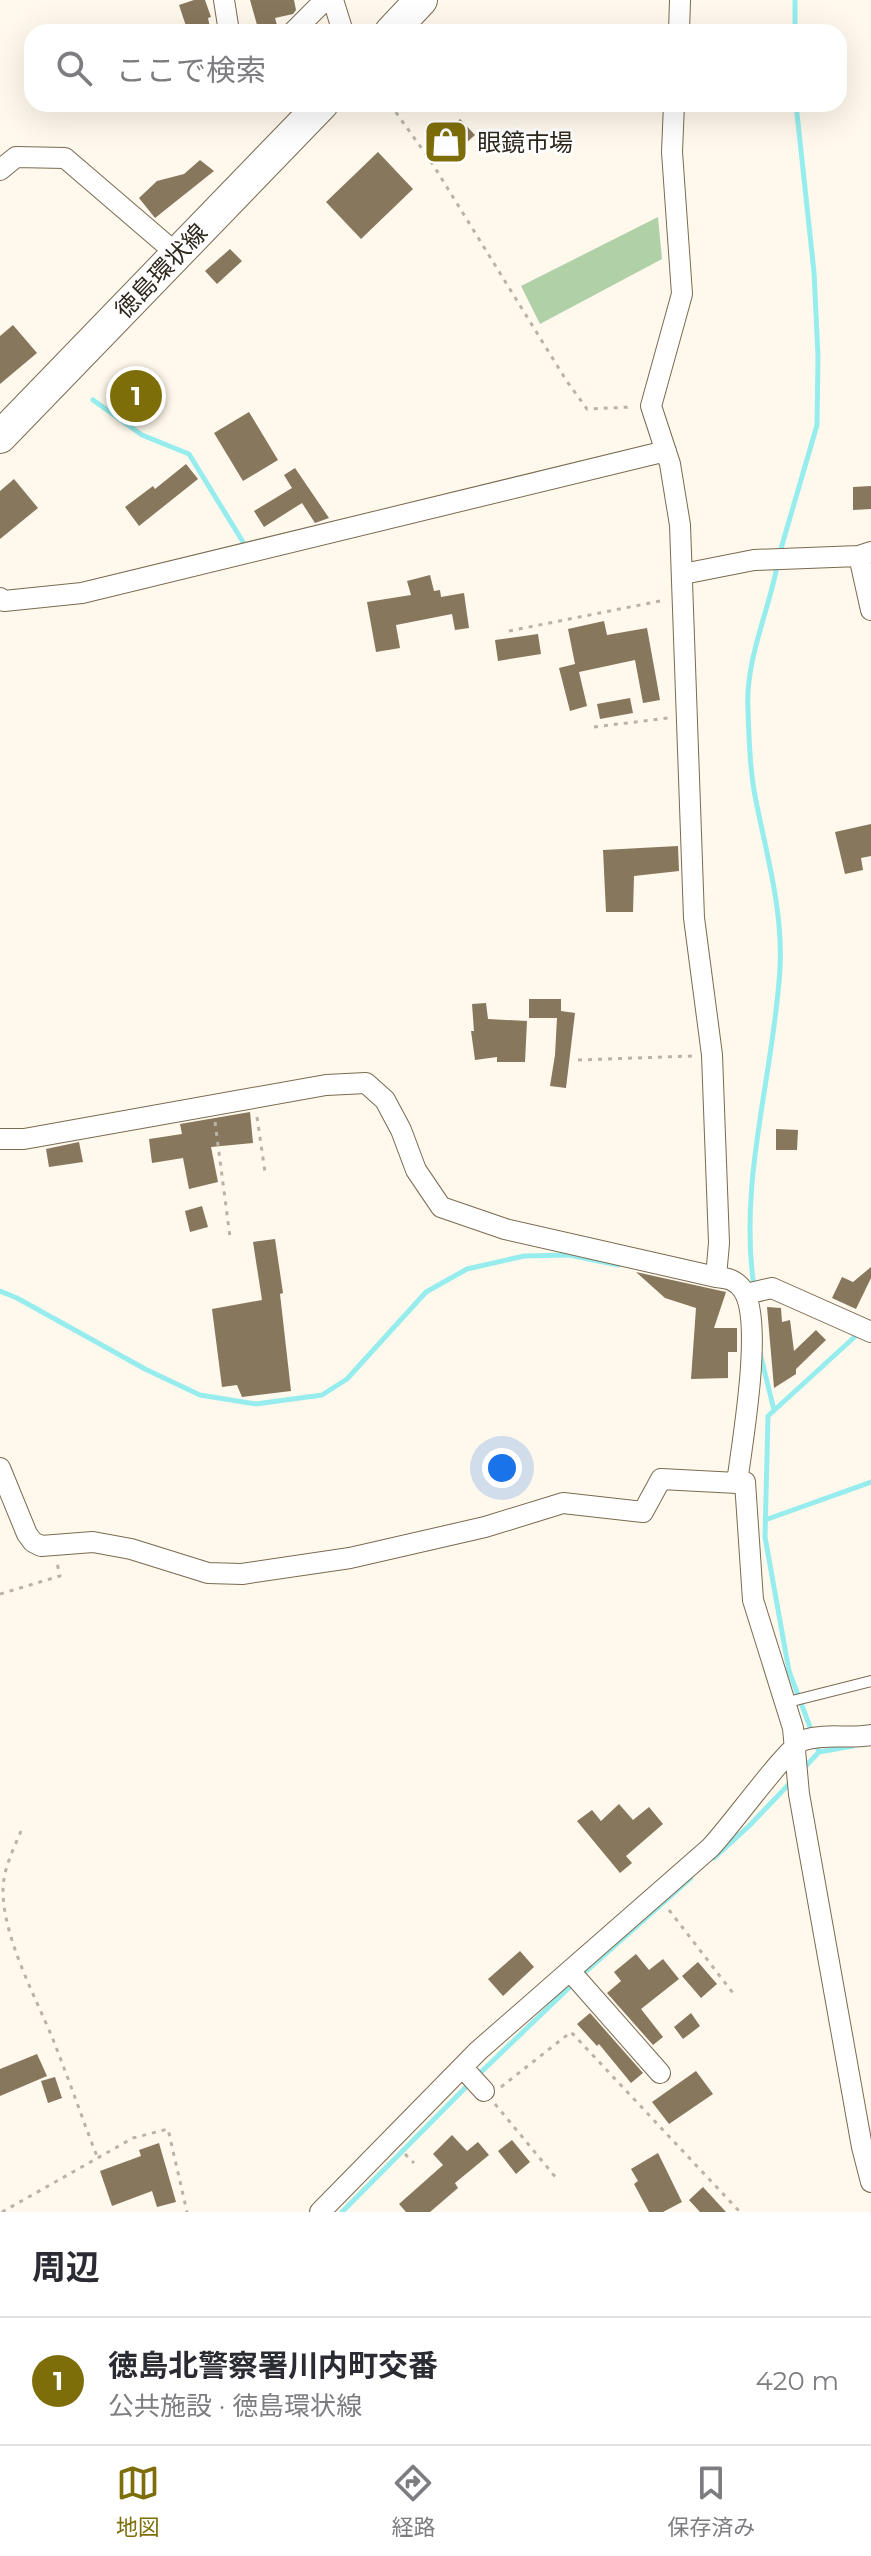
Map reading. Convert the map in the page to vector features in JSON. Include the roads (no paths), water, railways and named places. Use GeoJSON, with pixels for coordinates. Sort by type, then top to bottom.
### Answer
{"type":"FeatureCollection","features":[{"type":"Feature","properties":{"kind":"main road"},"geometry":{"type":"LineString","coordinates":[[398,24],[421,0]]}},
{"type":"Feature","properties":{"kind":"main road","name":"徳島環状線"},"geometry":{"type":"LineString","coordinates":[[0,437],[314,112]]}},
{"type":"Feature","properties":{"kind":"street"},"geometry":{"type":"LineString","coordinates":[[224,0],[228,24]]}},
{"type":"Feature","properties":{"kind":"street"},"geometry":{"type":"LineString","coordinates":[[301,24],[325,0]]}},
{"type":"Feature","properties":{"kind":"street"},"geometry":{"type":"LineString","coordinates":[[333,0],[340,24]]}},
{"type":"Feature","properties":{"kind":"street"},"geometry":{"type":"LineString","coordinates":[[679,24],[680,0]]}},
{"type":"Feature","properties":{"kind":"street"},"geometry":{"type":"LineString","coordinates":[[674,112],[672,152],[682,294],[651,406],[666,451],[680,525],[694,918],[712,1055],[719,1243],[716,1277]]}},
{"type":"Feature","properties":{"kind":"street"},"geometry":{"type":"LineString","coordinates":[[0,170],[16,157],[65,158],[177,254]]}},
{"type":"Feature","properties":{"kind":"street"},"geometry":{"type":"LineString","coordinates":[[0,598],[4,601],[82,593],[666,451]]}},
{"type":"Feature","properties":{"kind":"street"},"geometry":{"type":"LineString","coordinates":[[683,574],[754,560],[865,554],[871,610]]}},
{"type":"Feature","properties":{"kind":"street"},"geometry":{"type":"LineString","coordinates":[[0,1139],[24,1139],[326,1085],[366,1083],[385,1100],[401,1130],[416,1170],[441,1207],[505,1229],[731,1279],[754,1291],[772,1288],[863,1329]]}},
{"type":"Feature","properties":{"kind":"street"},"geometry":{"type":"LineString","coordinates":[[737,1483],[751,1385],[749,1319],[754,1291]]}},
{"type":"Feature","properties":{"kind":"street"},"geometry":{"type":"LineString","coordinates":[[0,1468],[33,1542],[41,1546],[93,1542],[131,1549],[208,1573],[256,1572],[350,1558],[485,1527],[563,1503],[643,1512],[661,1479],[745,1482],[753,1600],[793,1700],[793,1728],[862,2147],[871,2182]]}},
{"type":"Feature","properties":{"kind":"street"},"geometry":{"type":"LineString","coordinates":[[320,2212],[462,2067],[719,1839],[824,1735],[836,1739],[871,1735]]}},
{"type":"Feature","properties":{"kind":"street"},"geometry":{"type":"LineString","coordinates":[[570,1971],[660,2073]]}},
{"type":"Feature","properties":{"kind":"street"},"geometry":{"type":"LineString","coordinates":[[462,2067],[487,2094]]}},
{"type":"Feature","properties":{"kind":"lane"},"geometry":{"type":"LineString","coordinates":[[793,1700],[871,1681]]}},
{"type":"Feature","properties":{"kind":"waterway"},"geometry":{"type":"LineString","coordinates":[[795,0],[795,24]]}},
{"type":"Feature","properties":{"kind":"waterway"},"geometry":{"type":"LineString","coordinates":[[780,552],[817,425],[814,272],[797,112]]}},
{"type":"Feature","properties":{"kind":"waterway"},"geometry":{"type":"LineString","coordinates":[[93,400],[142,435],[189,454],[243,542]]}},
{"type":"Feature","properties":{"kind":"waterway"},"geometry":{"type":"LineString","coordinates":[[754,1287],[750,1207],[777,1008],[780,947],[773,884],[752,779],[748,691],[754,654],[778,562]]}},
{"type":"Feature","properties":{"kind":"waterway"},"geometry":{"type":"LineString","coordinates":[[0,1291],[200,1395],[256,1404],[322,1395],[347,1379],[426,1292],[467,1269],[524,1256],[569,1255],[618,1265]]}},
{"type":"Feature","properties":{"kind":"waterway"},"geometry":{"type":"LineString","coordinates":[[813,1735],[789,1671],[765,1537],[768,1416],[860,1332]]}},
{"type":"Feature","properties":{"kind":"waterway"},"geometry":{"type":"LineString","coordinates":[[760,1353],[774,1410]]}},
{"type":"Feature","properties":{"kind":"waterway"},"geometry":{"type":"LineString","coordinates":[[765,1520],[871,1482]]}},
{"type":"Feature","properties":{"kind":"waterway"},"geometry":{"type":"LineString","coordinates":[[804,1768],[819,1752],[816,1744]]}},
{"type":"Feature","properties":{"kind":"waterway"},"geometry":{"type":"LineString","coordinates":[[819,1752],[853,1746]]}},
{"type":"Feature","properties":{"kind":"waterway"},"geometry":{"type":"LineString","coordinates":[[714,1858],[792,1781]]}},
{"type":"Feature","properties":{"kind":"waterway"},"geometry":{"type":"LineString","coordinates":[[582,1975],[691,1878]]}},
{"type":"Feature","properties":{"kind":"waterway"},"geometry":{"type":"LineString","coordinates":[[478,2075],[575,1982]]}},
{"type":"Feature","properties":{"kind":"waterway"},"geometry":{"type":"LineString","coordinates":[[342,2212],[471,2082]]}},
{"type":"Feature","properties":{"kind":"place","name":"眼鏡市場"},"geometry":{"type":"Point","coordinates":[446,142]}},
{"type":"Feature","properties":{"kind":"place","name":"徳島北警察署川内町交番"},"geometry":{"type":"Point","coordinates":[136,396]}}]}
